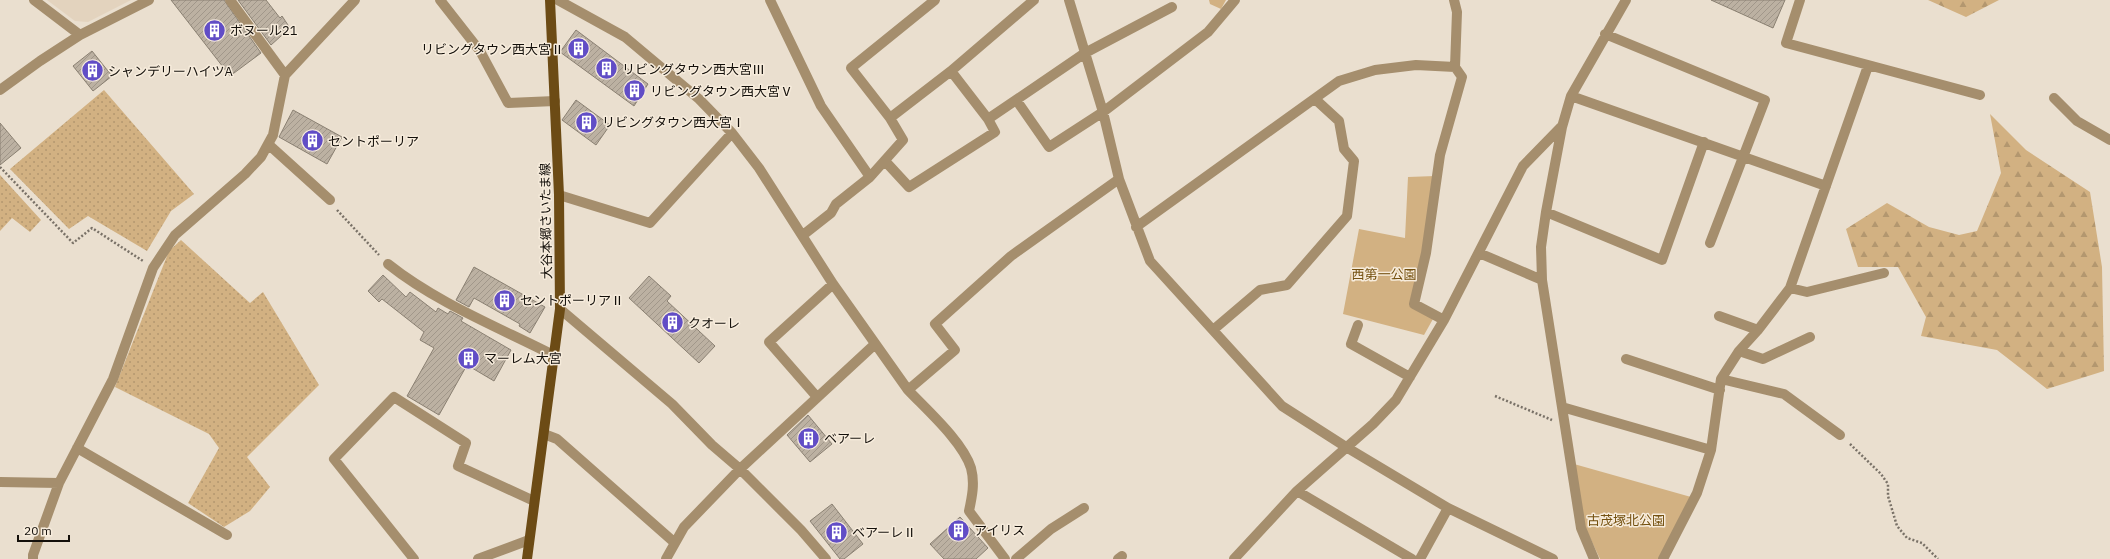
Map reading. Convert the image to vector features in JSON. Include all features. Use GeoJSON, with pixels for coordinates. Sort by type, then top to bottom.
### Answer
{"type":"FeatureCollection","features":[{"type":"Feature","properties":{"kind":"main road","name":"大谷本郷さいたま線"},"geometry":{"type":"LineString","coordinates":[[527,559],[560,309],[560,195],[550,0]]}},
{"type":"Feature","properties":{"kind":"street"},"geometry":{"type":"LineString","coordinates":[[34,0],[80,35]]}},
{"type":"Feature","properties":{"kind":"street"},"geometry":{"type":"LineString","coordinates":[[0,90],[40,61],[80,35],[148,0]]}},
{"type":"Feature","properties":{"kind":"street"},"geometry":{"type":"LineString","coordinates":[[230,0],[285,75]]}},
{"type":"Feature","properties":{"kind":"street"},"geometry":{"type":"LineString","coordinates":[[33,559],[33,555],[59,483],[113,379],[153,268],[175,235],[245,174],[261,157],[273,135],[285,75],[355,0]]}},
{"type":"Feature","properties":{"kind":"street"},"geometry":{"type":"LineString","coordinates":[[440,0],[480,52],[508,103],[555,101]]}},
{"type":"Feature","properties":{"kind":"street"},"geometry":{"type":"LineString","coordinates":[[558,0],[625,37],[699,99],[732,133],[759,168],[874,345],[908,390],[954,437],[971,468],[973,490],[969,511],[1005,559]]}},
{"type":"Feature","properties":{"kind":"street"},"geometry":{"type":"LineString","coordinates":[[770,0],[821,106],[870,177]]}},
{"type":"Feature","properties":{"kind":"street"},"geometry":{"type":"LineString","coordinates":[[803,235],[831,213],[836,204],[870,177],[903,140],[890,118],[851,68],[935,0]]}},
{"type":"Feature","properties":{"kind":"street"},"geometry":{"type":"LineString","coordinates":[[890,118],[951,71],[1034,0]]}},
{"type":"Feature","properties":{"kind":"street"},"geometry":{"type":"LineString","coordinates":[[1069,0],[1084,53],[1104,112],[1119,179],[1150,261],[1282,406],[1346,447],[1448,508],[1554,559]]}},
{"type":"Feature","properties":{"kind":"street"},"geometry":{"type":"LineString","coordinates":[[1017,101],[1049,147],[1104,112],[1208,32],[1235,0]]}},
{"type":"Feature","properties":{"kind":"street"},"geometry":{"type":"LineString","coordinates":[[1444,320],[1414,304],[1426,253],[1440,154],[1462,77],[1455,67],[1457,12],[1454,0]]}},
{"type":"Feature","properties":{"kind":"street"},"geometry":{"type":"LineString","coordinates":[[1594,559],[1582,528],[1542,280],[1541,247],[1562,127],[1571,96],[1605,34],[1626,0]]}},
{"type":"Feature","properties":{"kind":"street"},"geometry":{"type":"LineString","coordinates":[[1800,0],[1786,43],[1980,95]]}},
{"type":"Feature","properties":{"kind":"street"},"geometry":{"type":"LineString","coordinates":[[988,119],[1017,101],[1084,53],[1172,7]]}},
{"type":"Feature","properties":{"kind":"street"},"geometry":{"type":"LineString","coordinates":[[1605,34],[1765,100],[1710,243]]}},
{"type":"Feature","properties":{"kind":"street"},"geometry":{"type":"LineString","coordinates":[[1136,227],[1340,81],[1375,70],[1416,65],[1455,67]]}},
{"type":"Feature","properties":{"kind":"street"},"geometry":{"type":"LineString","coordinates":[[1663,559],[1697,493],[1711,450],[1722,379],[1739,351],[1758,330],[1790,288],[1868,66]]}},
{"type":"Feature","properties":{"kind":"street"},"geometry":{"type":"LineString","coordinates":[[885,161],[909,187],[995,132],[988,119],[951,71]]}},
{"type":"Feature","properties":{"kind":"street"},"geometry":{"type":"LineString","coordinates":[[1571,96],[1826,186]]}},
{"type":"Feature","properties":{"kind":"street"},"geometry":{"type":"LineString","coordinates":[[2054,98],[2077,121],[2110,140]]}},
{"type":"Feature","properties":{"kind":"street"},"geometry":{"type":"LineString","coordinates":[[1213,330],[1260,290],[1287,285],[1347,216],[1354,161],[1344,149],[1339,121],[1315,99]]}},
{"type":"Feature","properties":{"kind":"street"},"geometry":{"type":"LineString","coordinates":[[1234,559],[1297,491],[1373,424],[1396,400],[1444,320],[1523,166],[1562,127]]}},
{"type":"Feature","properties":{"kind":"street"},"geometry":{"type":"LineString","coordinates":[[560,195],[650,223],[732,133]]}},
{"type":"Feature","properties":{"kind":"street"},"geometry":{"type":"LineString","coordinates":[[1546,212],[1662,260],[1704,142]]}},
{"type":"Feature","properties":{"kind":"street"},"geometry":{"type":"LineString","coordinates":[[268,144],[330,200]]}},
{"type":"Feature","properties":{"kind":"street"},"geometry":{"type":"LineString","coordinates":[[908,390],[955,350],[935,324],[1011,256],[1119,179]]}},
{"type":"Feature","properties":{"kind":"street"},"geometry":{"type":"LineString","coordinates":[[1479,253],[1542,280]]}},
{"type":"Feature","properties":{"kind":"street"},"geometry":{"type":"LineString","coordinates":[[388,264],[407,279],[443,300],[555,356]]}},
{"type":"Feature","properties":{"kind":"street"},"geometry":{"type":"LineString","coordinates":[[1790,288],[1807,292],[1884,273]]}},
{"type":"Feature","properties":{"kind":"street"},"geometry":{"type":"LineString","coordinates":[[817,397],[770,342],[833,284]]}},
{"type":"Feature","properties":{"kind":"street"},"geometry":{"type":"LineString","coordinates":[[560,309],[672,404],[712,445],[740,469],[801,530],[821,557]]}},
{"type":"Feature","properties":{"kind":"street"},"geometry":{"type":"LineString","coordinates":[[1719,316],[1758,330]]}},
{"type":"Feature","properties":{"kind":"street"},"geometry":{"type":"LineString","coordinates":[[1358,325],[1351,344],[1410,377]]}},
{"type":"Feature","properties":{"kind":"street"},"geometry":{"type":"LineString","coordinates":[[1739,351],[1763,359],[1810,337]]}},
{"type":"Feature","properties":{"kind":"street"},"geometry":{"type":"LineString","coordinates":[[666,559],[684,527],[740,469],[874,345]]}},
{"type":"Feature","properties":{"kind":"street"},"geometry":{"type":"LineString","coordinates":[[1626,359],[1720,390]]}},
{"type":"Feature","properties":{"kind":"street"},"geometry":{"type":"LineString","coordinates":[[1722,379],[1784,394],[1840,435]]}},
{"type":"Feature","properties":{"kind":"street"},"geometry":{"type":"LineString","coordinates":[[414,559],[334,459],[394,397],[466,443],[458,466],[534,501]]}},
{"type":"Feature","properties":{"kind":"street"},"geometry":{"type":"LineString","coordinates":[[1562,407],[1711,450]]}},
{"type":"Feature","properties":{"kind":"street"},"geometry":{"type":"LineString","coordinates":[[544,434],[557,439],[675,543]]}},
{"type":"Feature","properties":{"kind":"street"},"geometry":{"type":"LineString","coordinates":[[77,448],[227,534]]}},
{"type":"Feature","properties":{"kind":"street"},"geometry":{"type":"LineString","coordinates":[[0,482],[59,483]]}},
{"type":"Feature","properties":{"kind":"street"},"geometry":{"type":"LineString","coordinates":[[1297,491],[1412,559]]}},
{"type":"Feature","properties":{"kind":"street"},"geometry":{"type":"LineString","coordinates":[[1016,559],[1051,529],[1084,508]]}},
{"type":"Feature","properties":{"kind":"street"},"geometry":{"type":"LineString","coordinates":[[1420,559],[1448,508]]}},
{"type":"Feature","properties":{"kind":"street"},"geometry":{"type":"LineString","coordinates":[[478,559],[529,540]]}},
{"type":"Feature","properties":{"kind":"path"},"geometry":{"type":"LineString","coordinates":[[0,167],[73,244],[92,228],[153,268]]}},
{"type":"Feature","properties":{"kind":"path"},"geometry":{"type":"LineString","coordinates":[[330,200],[339,213],[388,264]]}},
{"type":"Feature","properties":{"kind":"path"},"geometry":{"type":"LineString","coordinates":[[1495,396],[1565,426]]}},
{"type":"Feature","properties":{"kind":"path"},"geometry":{"type":"LineString","coordinates":[[1840,435],[1881,474],[1888,484],[1888,496],[1897,526],[1907,538],[1922,543],[1938,559]]}},
{"type":"Feature","properties":{"kind":"shaded area"},"geometry":{"type":"Polygon","coordinates":[[[47,0],[131,0],[88,22],[75,21],[47,0]]]}},
{"type":"Feature","properties":{"kind":"green space"},"geometry":{"type":"Polygon","coordinates":[[[1209,0],[1226,0],[1221,9],[1210,4],[1209,0]]]}},
{"type":"Feature","properties":{"kind":"green space"},"geometry":{"type":"Polygon","coordinates":[[[1928,0],[1999,0],[1966,17],[1928,0]]]}},
{"type":"Feature","properties":{"kind":"green space"},"geometry":{"type":"Polygon","coordinates":[[[104,90],[194,194],[171,211],[147,251],[88,216],[69,229],[10,169],[104,90]]]}},
{"type":"Feature","properties":{"kind":"green space"},"geometry":{"type":"Polygon","coordinates":[[[1990,114],[2026,150],[2090,192],[2102,267],[2104,371],[2047,389],[1997,350],[1921,336],[1926,317],[1898,267],[1858,267],[1846,229],[1887,203],[1929,227],[1959,235],[1977,231],[2001,173],[1990,114]]]}},
{"type":"Feature","properties":{"kind":"green space"},"geometry":{"type":"Polygon","coordinates":[[[0,175],[41,220],[30,232],[12,218],[0,231],[0,175]]]}},
{"type":"Feature","properties":{"kind":"green space","name":"西第一公園"},"geometry":{"type":"Polygon","coordinates":[[[1435,176],[1423,252],[1411,305],[1433,319],[1424,335],[1343,314],[1359,229],[1405,238],[1408,177],[1435,176]]]}},
{"type":"Feature","properties":{"kind":"green space"},"geometry":{"type":"Polygon","coordinates":[[[181,240],[250,303],[263,292],[319,385],[247,457],[270,487],[250,511],[224,527],[188,503],[219,448],[209,434],[115,387],[169,251],[181,240]]]}},
{"type":"Feature","properties":{"kind":"green space","name":"古茂塚北公園"},"geometry":{"type":"Polygon","coordinates":[[[1574,464],[1691,497],[1659,559],[1600,559],[1585,527],[1574,464]]]}},
{"type":"Feature","properties":{"kind":"building","name":"ボヌール21"},"geometry":{"type":"Polygon","coordinates":[[[171,0],[224,0],[261,53],[230,76],[171,0]]]}},
{"type":"Feature","properties":{"kind":"building"},"geometry":{"type":"Polygon","coordinates":[[[238,0],[266,0],[280,18],[282,16],[290,28],[271,45],[238,0]]]}},
{"type":"Feature","properties":{"kind":"building"},"geometry":{"type":"Polygon","coordinates":[[[1711,0],[1785,0],[1773,28],[1711,0]]]}},
{"type":"Feature","properties":{"kind":"building"},"geometry":{"type":"Polygon","coordinates":[[[576,30],[648,84],[634,106],[560,52],[576,30]]]}},
{"type":"Feature","properties":{"kind":"building","name":"シャンデリーハイツA"},"geometry":{"type":"Polygon","coordinates":[[[92,51],[112,76],[93,91],[73,66],[92,51]]]}},
{"type":"Feature","properties":{"kind":"building","name":"リビングタウン西大宮Ⅰ"},"geometry":{"type":"Polygon","coordinates":[[[576,100],[610,125],[596,145],[562,120],[576,100]]]}},
{"type":"Feature","properties":{"kind":"building","name":"セントポーリア"},"geometry":{"type":"Polygon","coordinates":[[[293,110],[342,137],[327,164],[279,137],[293,110]]]}},
{"type":"Feature","properties":{"kind":"building"},"geometry":{"type":"Polygon","coordinates":[[[0,123],[21,148],[0,165],[0,123]]]}},
{"type":"Feature","properties":{"kind":"building","name":"セントポーリアⅡ"},"geometry":{"type":"Polygon","coordinates":[[[474,267],[545,307],[530,333],[519,326],[520,324],[474,298],[469,307],[456,300],[474,267]]]}},
{"type":"Feature","properties":{"kind":"building","name":"マーレム大宮"},"geometry":{"type":"Polygon","coordinates":[[[383,275],[406,297],[410,292],[436,312],[438,308],[448,314],[450,311],[463,318],[461,321],[511,350],[494,381],[467,365],[439,415],[407,396],[434,348],[420,340],[424,332],[382,299],[379,302],[368,291],[383,275]]]}},
{"type":"Feature","properties":{"kind":"building","name":"クオーレ"},"geometry":{"type":"Polygon","coordinates":[[[649,276],[671,296],[667,301],[715,346],[699,363],[629,298],[649,276]]]}},
{"type":"Feature","properties":{"kind":"building","name":"ベアーレ"},"geometry":{"type":"Polygon","coordinates":[[[808,415],[832,444],[810,462],[787,435],[808,415]]]}},
{"type":"Feature","properties":{"kind":"building","name":"ベアーレⅡ"},"geometry":{"type":"Polygon","coordinates":[[[832,504],[863,544],[844,559],[840,559],[810,521],[832,504]]]}},
{"type":"Feature","properties":{"kind":"building","name":"アイリス"},"geometry":{"type":"Polygon","coordinates":[[[960,517],[988,548],[976,559],[944,559],[930,544],[960,517]]]}},
{"type":"Feature","properties":{"kind":"place","name":"ボヌール21"},"geometry":{"type":"Point","coordinates":[215,30]}},
{"type":"Feature","properties":{"kind":"place","name":"リビングタウン西大宮Ⅱ"},"geometry":{"type":"Point","coordinates":[579,49]}},
{"type":"Feature","properties":{"kind":"place","name":"リビングタウン西大宮Ⅲ"},"geometry":{"type":"Point","coordinates":[606,69]}},
{"type":"Feature","properties":{"kind":"place","name":"シャンデリーハイツA"},"geometry":{"type":"Point","coordinates":[93,71]}},
{"type":"Feature","properties":{"kind":"place","name":"リビングタウン西大宮Ⅴ"},"geometry":{"type":"Point","coordinates":[634,91]}},
{"type":"Feature","properties":{"kind":"place","name":"リビングタウン西大宮Ⅰ"},"geometry":{"type":"Point","coordinates":[586,122]}},
{"type":"Feature","properties":{"kind":"place","name":"セントポーリア"},"geometry":{"type":"Point","coordinates":[312,141]}},
{"type":"Feature","properties":{"kind":"place","name":"セントポーリアⅡ"},"geometry":{"type":"Point","coordinates":[504,300]}},
{"type":"Feature","properties":{"kind":"place","name":"クオーレ"},"geometry":{"type":"Point","coordinates":[673,323]}},
{"type":"Feature","properties":{"kind":"place","name":"マーレム大宮"},"geometry":{"type":"Point","coordinates":[468,358]}},
{"type":"Feature","properties":{"kind":"place","name":"ベアーレ"},"geometry":{"type":"Point","coordinates":[808,438]}},
{"type":"Feature","properties":{"kind":"place","name":"アイリス"},"geometry":{"type":"Point","coordinates":[958,530]}},
{"type":"Feature","properties":{"kind":"place","name":"ベアーレⅡ"},"geometry":{"type":"Point","coordinates":[837,532]}}]}
